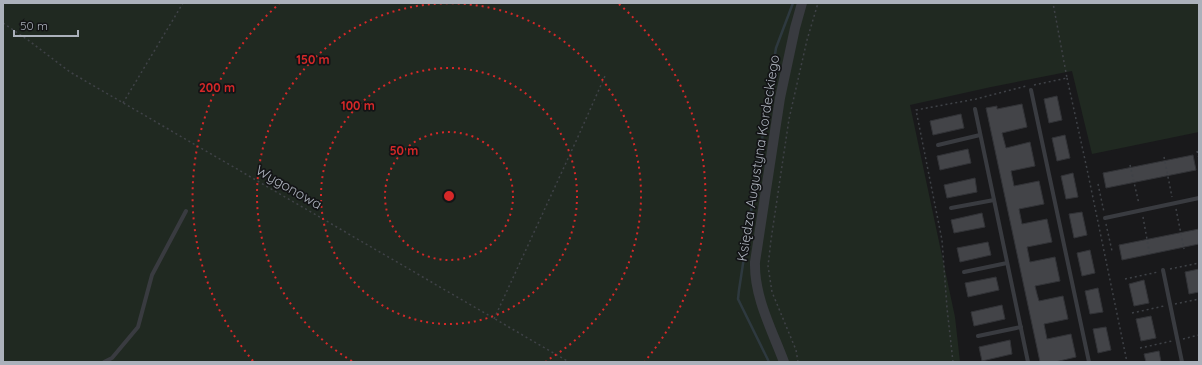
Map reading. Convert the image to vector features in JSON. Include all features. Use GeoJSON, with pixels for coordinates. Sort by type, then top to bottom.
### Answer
{"type":"FeatureCollection","features":[{"type":"Feature","properties":{"kind":"street","name":"Księdza Augustyna Kordeckiego"},"geometry":{"type":"LineString","coordinates":[[784,362],[759,295],[755,281],[755,262],[780,98],[790,47],[802,3]]}},
{"type":"Feature","properties":{"kind":"lane"},"geometry":{"type":"LineString","coordinates":[[1031,90],[1089,362]]}},
{"type":"Feature","properties":{"kind":"lane"},"geometry":{"type":"LineString","coordinates":[[975,109],[1028,362]]}},
{"type":"Feature","properties":{"kind":"lane"},"geometry":{"type":"LineString","coordinates":[[938,145],[980,135]]}},
{"type":"Feature","properties":{"kind":"lane"},"geometry":{"type":"LineString","coordinates":[[1105,218],[1199,198]]}},
{"type":"Feature","properties":{"kind":"lane"},"geometry":{"type":"LineString","coordinates":[[951,208],[994,200]]}},
{"type":"Feature","properties":{"kind":"lane"},"geometry":{"type":"LineString","coordinates":[[104,362],[112,358],[138,327],[152,275],[186,211]]}},
{"type":"Feature","properties":{"kind":"lane"},"geometry":{"type":"LineString","coordinates":[[964,272],[1007,263]]}},
{"type":"Feature","properties":{"kind":"lane"},"geometry":{"type":"LineString","coordinates":[[1163,270],[1182,362]]}},
{"type":"Feature","properties":{"kind":"lane"},"geometry":{"type":"LineString","coordinates":[[978,336],[1021,327]]}},
{"type":"Feature","properties":{"kind":"path"},"geometry":{"type":"LineString","coordinates":[[123,103],[183,3]]}},
{"type":"Feature","properties":{"kind":"path"},"geometry":{"type":"LineString","coordinates":[[798,362],[796,350],[772,292],[768,266],[789,119],[807,40],[818,3]]}},
{"type":"Feature","properties":{"kind":"path"},"geometry":{"type":"LineString","coordinates":[[1053,3],[1067,78],[1094,199],[1127,362]]}},
{"type":"Feature","properties":{"kind":"path","name":"Wygonowa"},"geometry":{"type":"LineString","coordinates":[[3,23],[70,72],[569,362]]}},
{"type":"Feature","properties":{"kind":"path"},"geometry":{"type":"LineString","coordinates":[[494,318],[578,139],[605,76]]}},
{"type":"Feature","properties":{"kind":"path"},"geometry":{"type":"LineString","coordinates":[[1033,85],[1067,78]]}},
{"type":"Feature","properties":{"kind":"path"},"geometry":{"type":"LineString","coordinates":[[953,362],[942,240],[916,110],[976,99],[1026,86]]}},
{"type":"Feature","properties":{"kind":"path"},"geometry":{"type":"LineString","coordinates":[[1197,151],[1199,158]]}},
{"type":"Feature","properties":{"kind":"path"},"geometry":{"type":"LineString","coordinates":[[1164,157],[1184,249]]}},
{"type":"Feature","properties":{"kind":"path"},"geometry":{"type":"LineString","coordinates":[[1130,165],[1150,256]]}},
{"type":"Feature","properties":{"kind":"path"},"geometry":{"type":"LineString","coordinates":[[1098,184],[1112,251]]}},
{"type":"Feature","properties":{"kind":"path"},"geometry":{"type":"LineString","coordinates":[[1140,348],[1199,335]]}},
{"type":"Feature","properties":{"kind":"shaded area"},"geometry":{"type":"Polygon","coordinates":[[[3,3],[1199,3],[1199,132],[1092,154],[1072,71],[910,105],[955,317],[960,362],[3,362],[3,3]]]}},
{"type":"Feature","properties":{"kind":"building"},"geometry":{"type":"Polygon","coordinates":[[[1057,96],[1062,120],[1049,123],[1044,99],[1057,96]]]}},
{"type":"Feature","properties":{"kind":"building"},"geometry":{"type":"Polygon","coordinates":[[[1022,104],[1027,127],[1002,133],[1006,148],[1030,142],[1035,166],[1011,171],[1014,186],[1039,181],[1044,204],[1019,209],[1022,224],[1047,219],[1052,242],[1027,247],[1030,262],[1055,257],[1060,281],[1035,286],[1039,301],[1063,296],[1068,319],[1044,324],[1047,339],[1071,334],[1076,357],[1055,362],[1040,362],[986,108],[997,106],[997,109],[1022,104]]]}},
{"type":"Feature","properties":{"kind":"building"},"geometry":{"type":"Polygon","coordinates":[[[961,114],[964,128],[933,135],[930,121],[961,114]]]}},
{"type":"Feature","properties":{"kind":"building"},"geometry":{"type":"Polygon","coordinates":[[[1065,135],[1070,158],[1057,161],[1052,138],[1065,135]]]}},
{"type":"Feature","properties":{"kind":"building"},"geometry":{"type":"Polygon","coordinates":[[[968,149],[971,163],[940,170],[937,156],[968,149]]]}},
{"type":"Feature","properties":{"kind":"building"},"geometry":{"type":"Polygon","coordinates":[[[1193,155],[1196,170],[1106,188],[1103,173],[1193,155]]]}},
{"type":"Feature","properties":{"kind":"building"},"geometry":{"type":"Polygon","coordinates":[[[1073,173],[1078,197],[1066,199],[1061,176],[1073,173]]]}},
{"type":"Feature","properties":{"kind":"building"},"geometry":{"type":"Polygon","coordinates":[[[975,178],[977,192],[947,198],[944,185],[975,178]]]}},
{"type":"Feature","properties":{"kind":"building"},"geometry":{"type":"Polygon","coordinates":[[[1082,212],[1087,235],[1074,238],[1069,214],[1082,212]]]}},
{"type":"Feature","properties":{"kind":"building"},"geometry":{"type":"Polygon","coordinates":[[[982,213],[985,227],[954,233],[951,220],[982,213]]]}},
{"type":"Feature","properties":{"kind":"building"},"geometry":{"type":"Polygon","coordinates":[[[1199,229],[1199,244],[1122,260],[1119,245],[1199,229]]]}},
{"type":"Feature","properties":{"kind":"building"},"geometry":{"type":"Polygon","coordinates":[[[988,242],[991,255],[960,262],[957,248],[988,242]]]}},
{"type":"Feature","properties":{"kind":"building"},"geometry":{"type":"Polygon","coordinates":[[[1090,250],[1095,273],[1082,276],[1077,253],[1090,250]]]}},
{"type":"Feature","properties":{"kind":"building"},"geometry":{"type":"Polygon","coordinates":[[[1199,269],[1199,292],[1189,294],[1185,272],[1199,269]]]}},
{"type":"Feature","properties":{"kind":"building"},"geometry":{"type":"Polygon","coordinates":[[[996,277],[999,290],[968,297],[965,283],[996,277]]]}},
{"type":"Feature","properties":{"kind":"building"},"geometry":{"type":"Polygon","coordinates":[[[1144,280],[1149,303],[1134,306],[1129,284],[1144,280]]]}},
{"type":"Feature","properties":{"kind":"building"},"geometry":{"type":"Polygon","coordinates":[[[1098,288],[1103,312],[1090,314],[1085,291],[1098,288]]]}},
{"type":"Feature","properties":{"kind":"building"},"geometry":{"type":"Polygon","coordinates":[[[1002,305],[1005,319],[974,326],[971,312],[1002,305]]]}},
{"type":"Feature","properties":{"kind":"building"},"geometry":{"type":"Polygon","coordinates":[[[1151,316],[1156,338],[1141,341],[1136,319],[1151,316]]]}},
{"type":"Feature","properties":{"kind":"building"},"geometry":{"type":"Polygon","coordinates":[[[1106,327],[1111,350],[1098,353],[1093,329],[1106,327]]]}},
{"type":"Feature","properties":{"kind":"building"},"geometry":{"type":"Polygon","coordinates":[[[1010,340],[1012,354],[982,361],[979,347],[1010,340]]]}},
{"type":"Feature","properties":{"kind":"building"},"geometry":{"type":"Polygon","coordinates":[[[1159,351],[1161,362],[1146,362],[1144,354],[1159,351]]]}},
{"type":"Feature","properties":{"kind":"waterway"},"geometry":{"type":"LineString","coordinates":[[769,362],[738,299],[776,48],[793,3]]}}]}
